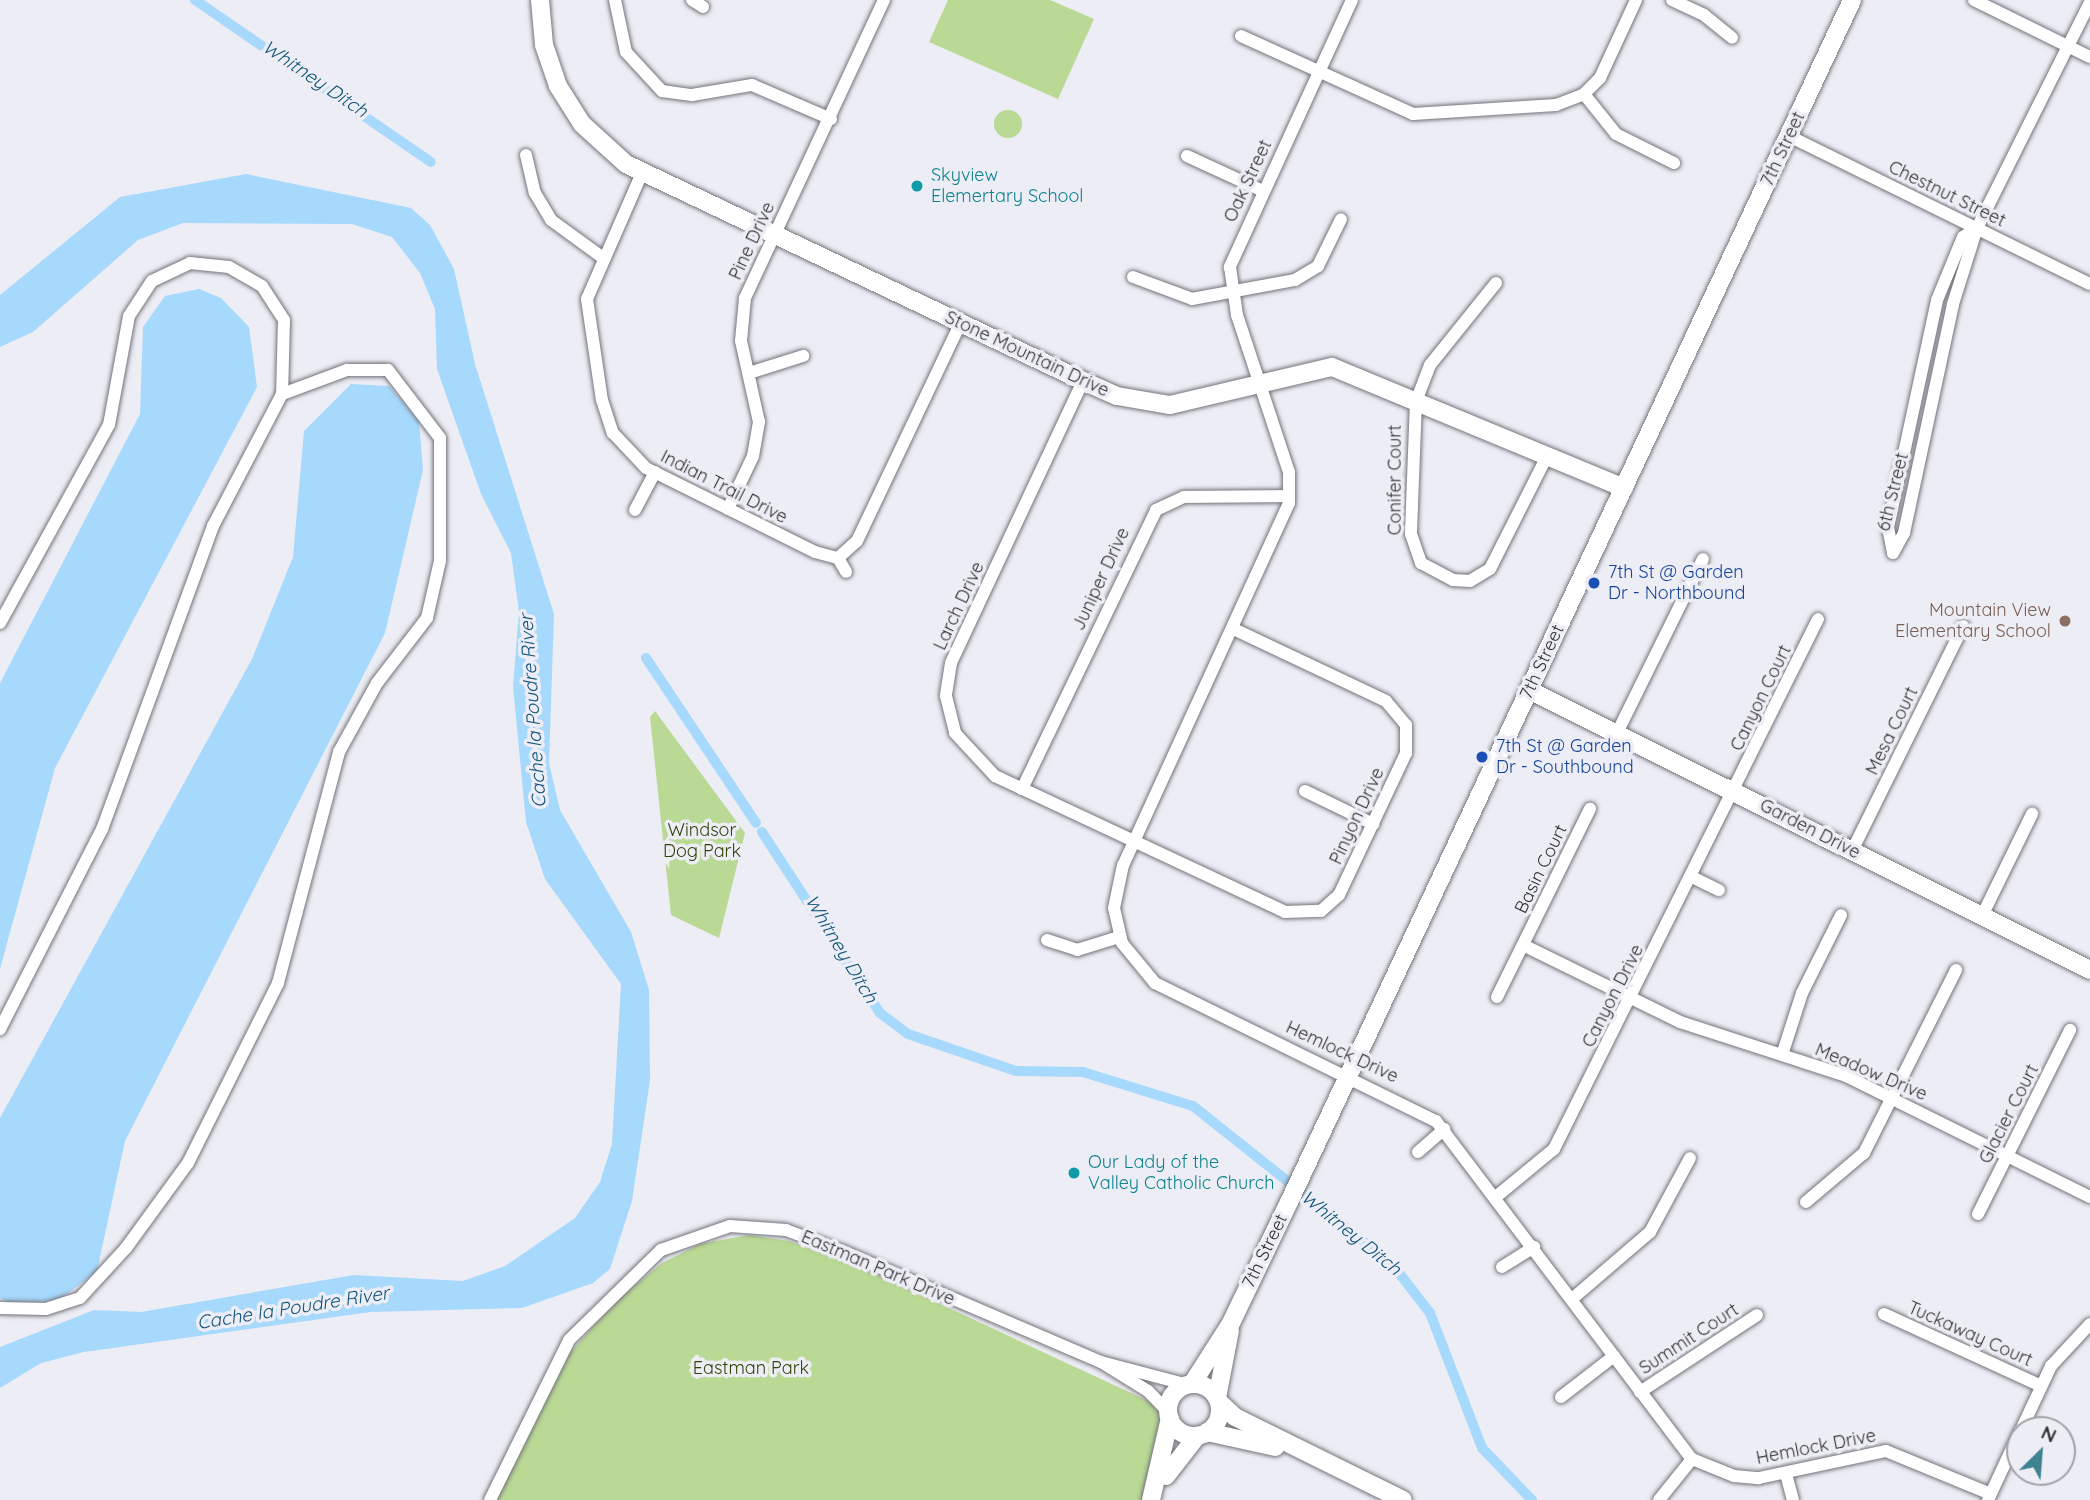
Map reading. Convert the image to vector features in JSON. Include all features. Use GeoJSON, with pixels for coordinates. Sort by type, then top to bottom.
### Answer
{"type":"FeatureCollection","features":[{"type":"Feature","properties":{"kind":"street","name":"Stone Mountain Drive"},"geometry":{"type":"LineString","coordinates":[[540,0],[544,45],[573,113],[605,148],[642,173],[1083,381],[1117,396],[1170,405],[1332,367],[1624,488]]}},
{"type":"Feature","properties":{"kind":"street"},"geometry":{"type":"LineString","coordinates":[[615,0],[626,52],[662,91],[692,95],[752,85],[831,119]]}},
{"type":"Feature","properties":{"kind":"street","name":"Pine Drive"},"geometry":{"type":"LineString","coordinates":[[728,509],[757,442],[759,411],[749,373],[741,311],[773,236],[831,119],[884,0]]}},
{"type":"Feature","properties":{"kind":"street","name":"Oak Street"},"geometry":{"type":"LineString","coordinates":[[1260,383],[1231,294],[1233,255],[1352,0]]}},
{"type":"Feature","properties":{"kind":"street"},"geometry":{"type":"LineString","coordinates":[[1241,36],[1420,115],[1556,104],[1584,94],[1602,74],[1636,0]]}},
{"type":"Feature","properties":{"kind":"street"},"geometry":{"type":"LineString","coordinates":[[1672,0],[1713,20],[1732,38]]}},
{"type":"Feature","properties":{"kind":"street","name":"7th Street"},"geometry":{"type":"LineString","coordinates":[[1190,1385],[1231,1324],[1852,0]]}},
{"type":"Feature","properties":{"kind":"street"},"geometry":{"type":"LineString","coordinates":[[1975,0],[2090,57]]}},
{"type":"Feature","properties":{"kind":"street","name":"6th Street"},"geometry":{"type":"LineString","coordinates":[[1977,228],[1963,236],[1937,300],[1888,527],[1893,552],[1905,533],[1947,329],[1977,228],[2090,2]]}},
{"type":"Feature","properties":{"kind":"street"},"geometry":{"type":"LineString","coordinates":[[1584,94],[1616,134],[1674,163]]}},
{"type":"Feature","properties":{"kind":"street","name":"Chestnut Street"},"geometry":{"type":"LineString","coordinates":[[1789,136],[2090,284]]}},
{"type":"Feature","properties":{"kind":"street"},"geometry":{"type":"LineString","coordinates":[[526,155],[535,193],[551,220],[602,257]]}},
{"type":"Feature","properties":{"kind":"street"},"geometry":{"type":"LineString","coordinates":[[1187,156],[1263,191]]}},
{"type":"Feature","properties":{"kind":"street","name":"Indian Trail Drive"},"geometry":{"type":"LineString","coordinates":[[642,173],[602,257],[586,312],[602,400],[619,442],[655,472],[728,509],[838,558]]}},
{"type":"Feature","properties":{"kind":"street"},"geometry":{"type":"LineString","coordinates":[[1133,277],[1184,298],[1231,294],[1307,275],[1341,219]]}},
{"type":"Feature","properties":{"kind":"street"},"geometry":{"type":"LineString","coordinates":[[0,623],[108,425],[129,316],[152,281],[190,263],[229,267],[262,286],[284,320],[282,394],[200,559],[102,829],[0,1029]]}},
{"type":"Feature","properties":{"kind":"street","name":"Conifer Court"},"geometry":{"type":"LineString","coordinates":[[1496,283],[1430,365],[1416,401],[1411,534],[1415,553],[1435,575],[1470,581],[1497,563],[1547,456]]}},
{"type":"Feature","properties":{"kind":"street"},"geometry":{"type":"LineString","coordinates":[[846,572],[838,558],[857,541],[960,324]]}},
{"type":"Feature","properties":{"kind":"street"},"geometry":{"type":"LineString","coordinates":[[749,373],[803,356]]}},
{"type":"Feature","properties":{"kind":"street"},"geometry":{"type":"LineString","coordinates":[[0,1308],[46,1310],[80,1298],[126,1248],[188,1163],[278,983],[339,752],[377,683],[427,618],[440,561],[440,438],[388,370],[347,370],[282,394]]}},
{"type":"Feature","properties":{"kind":"street","name":"Larch Drive"},"geometry":{"type":"LineString","coordinates":[[1083,381],[947,682],[952,726],[965,749],[983,769],[1135,841]]}},
{"type":"Feature","properties":{"kind":"street"},"geometry":{"type":"LineString","coordinates":[[1047,940],[1077,950],[1119,937],[1115,892],[1135,841],[1280,531],[1289,496],[1289,472],[1260,383]]}},
{"type":"Feature","properties":{"kind":"street"},"geometry":{"type":"LineString","coordinates":[[635,510],[655,472]]}},
{"type":"Feature","properties":{"kind":"street","name":"Juniper Drive"},"geometry":{"type":"LineString","coordinates":[[1022,789],[1156,510],[1184,498],[1289,496]]}},
{"type":"Feature","properties":{"kind":"street"},"geometry":{"type":"LineString","coordinates":[[1617,733],[1703,559]]}},
{"type":"Feature","properties":{"kind":"street","name":"Canyon Court"},"geometry":{"type":"LineString","coordinates":[[1735,791],[1818,619]]}},
{"type":"Feature","properties":{"kind":"street","name":"Mesa Court"},"geometry":{"type":"LineString","coordinates":[[1852,850],[1963,626]]}},
{"type":"Feature","properties":{"kind":"street","name":"Pinyon Drive"},"geometry":{"type":"LineString","coordinates":[[1135,841],[1299,915],[1335,900],[1373,824],[1408,747],[1399,712],[1234,629]]}},
{"type":"Feature","properties":{"kind":"street","name":"Garden Drive"},"geometry":{"type":"LineString","coordinates":[[1529,690],[2090,970]]}},
{"type":"Feature","properties":{"kind":"street"},"geometry":{"type":"LineString","coordinates":[[1305,791],[1373,824]]}},
{"type":"Feature","properties":{"kind":"street","name":"Canyon Drive"},"geometry":{"type":"LineString","coordinates":[[1497,1196],[1555,1149],[1735,791]]}},
{"type":"Feature","properties":{"kind":"street","name":"Basin Court"},"geometry":{"type":"LineString","coordinates":[[1497,997],[1590,809]]}},
{"type":"Feature","properties":{"kind":"street"},"geometry":{"type":"LineString","coordinates":[[1982,916],[2032,814]]}},
{"type":"Feature","properties":{"kind":"street"},"geometry":{"type":"LineString","coordinates":[[1692,877],[1719,890]]}},
{"type":"Feature","properties":{"kind":"street"},"geometry":{"type":"LineString","coordinates":[[1782,1055],[1802,993],[1841,915]]}},
{"type":"Feature","properties":{"kind":"street","name":"Hemlock Drive"},"geometry":{"type":"LineString","coordinates":[[1119,937],[1155,982],[1406,1101],[1444,1129],[1497,1196],[1692,1459],[1734,1476],[1786,1474],[1886,1451],[1989,1497]]}},
{"type":"Feature","properties":{"kind":"street"},"geometry":{"type":"LineString","coordinates":[[1523,945],[1631,999]]}},
{"type":"Feature","properties":{"kind":"street"},"geometry":{"type":"LineString","coordinates":[[1806,1202],[1864,1153],[1956,970]]}},
{"type":"Feature","properties":{"kind":"street","name":"Meadow Drive"},"geometry":{"type":"LineString","coordinates":[[1631,999],[1680,1022],[1782,1055],[1892,1098],[2090,1197]]}},
{"type":"Feature","properties":{"kind":"street","name":"Glacier Court"},"geometry":{"type":"LineString","coordinates":[[1978,1214],[2070,1030]]}},
{"type":"Feature","properties":{"kind":"street"},"geometry":{"type":"LineString","coordinates":[[1418,1153],[1444,1129]]}},
{"type":"Feature","properties":{"kind":"street"},"geometry":{"type":"LineString","coordinates":[[1572,1299],[1650,1232],[1690,1158]]}},
{"type":"Feature","properties":{"kind":"street","name":"Eastman Park Drive"},"geometry":{"type":"LineString","coordinates":[[490,1500],[569,1340],[660,1250],[708,1230],[747,1226],[801,1235],[1101,1362],[1190,1385]]}},
{"type":"Feature","properties":{"kind":"street"},"geometry":{"type":"LineString","coordinates":[[1502,1268],[1534,1247]]}},
{"type":"Feature","properties":{"kind":"street","name":"Tuckaway Court"},"geometry":{"type":"LineString","coordinates":[[1884,1314],[2041,1386]]}},
{"type":"Feature","properties":{"kind":"street","name":"Summit Court"},"geometry":{"type":"LineString","coordinates":[[1640,1392],[1757,1315]]}},
{"type":"Feature","properties":{"kind":"street","name":"7th Street"},"geometry":{"type":"LineString","coordinates":[[1218,1400],[1231,1324]]}},
{"type":"Feature","properties":{"kind":"street"},"geometry":{"type":"LineString","coordinates":[[2027,1416],[2041,1386],[2065,1347],[2090,1324]]}},
{"type":"Feature","properties":{"kind":"street"},"geometry":{"type":"LineString","coordinates":[[1561,1397],[1614,1356]]}},
{"type":"Feature","properties":{"kind":"street","name":"Eastman Park Drive"},"geometry":{"type":"LineString","coordinates":[[1101,1362],[1148,1391],[1169,1416]]}},
{"type":"Feature","properties":{"kind":"street"},"geometry":{"type":"LineString","coordinates":[[1152,1500],[1175,1392],[1190,1385],[1296,1449],[1403,1500]]}},
{"type":"Feature","properties":{"kind":"street"},"geometry":{"type":"LineString","coordinates":[[1152,1500],[1182,1449],[1218,1419],[1218,1400]]}},
{"type":"Feature","properties":{"kind":"street"},"geometry":{"type":"LineString","coordinates":[[1169,1416],[1183,1433],[1296,1449]]}},
{"type":"Feature","properties":{"kind":"street"},"geometry":{"type":"LineString","coordinates":[[1660,1500],[1692,1459]]}},
{"type":"Feature","properties":{"kind":"street"},"geometry":{"type":"LineString","coordinates":[[1989,1497],[2006,1461]]}},
{"type":"Feature","properties":{"kind":"street"},"geometry":{"type":"LineString","coordinates":[[1786,1474],[1793,1500]]}},
{"type":"Feature","properties":{"kind":"green space"},"geometry":{"type":"Polygon","coordinates":[[[948,0],[1050,0],[1094,19],[1058,99],[929,42],[948,0]]]}},
{"type":"Feature","properties":{"kind":"green space"},"geometry":{"type":"Polygon","coordinates":[[[1008,110],[1018,114],[1022,124],[1018,134],[1008,138],[998,134],[994,124],[998,114],[1008,110]]]}},
{"type":"Feature","properties":{"kind":"green space","name":"Windsor Dog Park"},"geometry":{"type":"Polygon","coordinates":[[[655,711],[745,833],[719,938],[671,915],[650,717],[655,711]]]}},
{"type":"Feature","properties":{"kind":"green space","name":"Eastman Park"},"geometry":{"type":"Polygon","coordinates":[[[749,1235],[789,1241],[869,1271],[1172,1412],[1176,1422],[1142,1500],[492,1500],[568,1355],[613,1304],[662,1263],[700,1244],[749,1235]]]}},
{"type":"Feature","properties":{"kind":"water","name":"Cache la Poudre River"},"geometry":{"type":"Polygon","coordinates":[[[246,174],[411,208],[430,225],[454,269],[475,364],[554,614],[549,763],[560,810],[631,932],[649,990],[650,1080],[632,1201],[610,1269],[593,1283],[522,1308],[371,1312],[84,1352],[41,1363],[0,1388],[0,1347],[94,1310],[141,1312],[354,1275],[463,1281],[505,1266],[575,1218],[600,1182],[612,1144],[621,984],[545,879],[526,822],[513,686],[519,612],[511,553],[481,494],[437,369],[435,309],[420,273],[392,237],[352,224],[183,223],[138,240],[33,332],[0,347],[0,295],[120,197],[246,174]]]}},
{"type":"Feature","properties":{"kind":"water"},"geometry":{"type":"Polygon","coordinates":[[[199,289],[221,298],[249,327],[257,387],[55,768],[0,969],[0,683],[140,414],[143,327],[165,296],[199,289]]]}},
{"type":"Feature","properties":{"kind":"water"},"geometry":{"type":"Polygon","coordinates":[[[351,384],[389,386],[419,421],[423,470],[385,633],[125,1141],[97,1271],[58,1301],[10,1303],[0,1298],[0,1118],[252,659],[293,557],[304,431],[351,384]]]}},
{"type":"Feature","properties":{"kind":"waterway","name":"Whitney Ditch"},"geometry":{"type":"LineString","coordinates":[[195,0],[431,162]]}},
{"type":"Feature","properties":{"kind":"waterway","name":"Whitney Ditch"},"geometry":{"type":"LineString","coordinates":[[646,658],[756,823]]}},
{"type":"Feature","properties":{"kind":"waterway","name":"Whitney Ditch"},"geometry":{"type":"LineString","coordinates":[[762,832],[880,1013],[908,1034],[1016,1071],[1083,1072],[1193,1106],[1393,1265],[1430,1313],[1482,1448],[1532,1500]]}},
{"type":"Feature","properties":{"kind":"place","name":"Skyview Elemertary School"},"geometry":{"type":"Point","coordinates":[917,186]}},
{"type":"Feature","properties":{"kind":"place","name":"7th St @ Garden Dr - Northbound"},"geometry":{"type":"Point","coordinates":[1594,583]}},
{"type":"Feature","properties":{"kind":"place","name":"Mountain View Elementary School"},"geometry":{"type":"Point","coordinates":[2065,621]}},
{"type":"Feature","properties":{"kind":"place","name":"7th St @ Garden Dr - Southbound"},"geometry":{"type":"Point","coordinates":[1482,757]}},
{"type":"Feature","properties":{"kind":"place","name":"Our Lady of the Valley Catholic Church"},"geometry":{"type":"Point","coordinates":[1074,1173]}}]}
